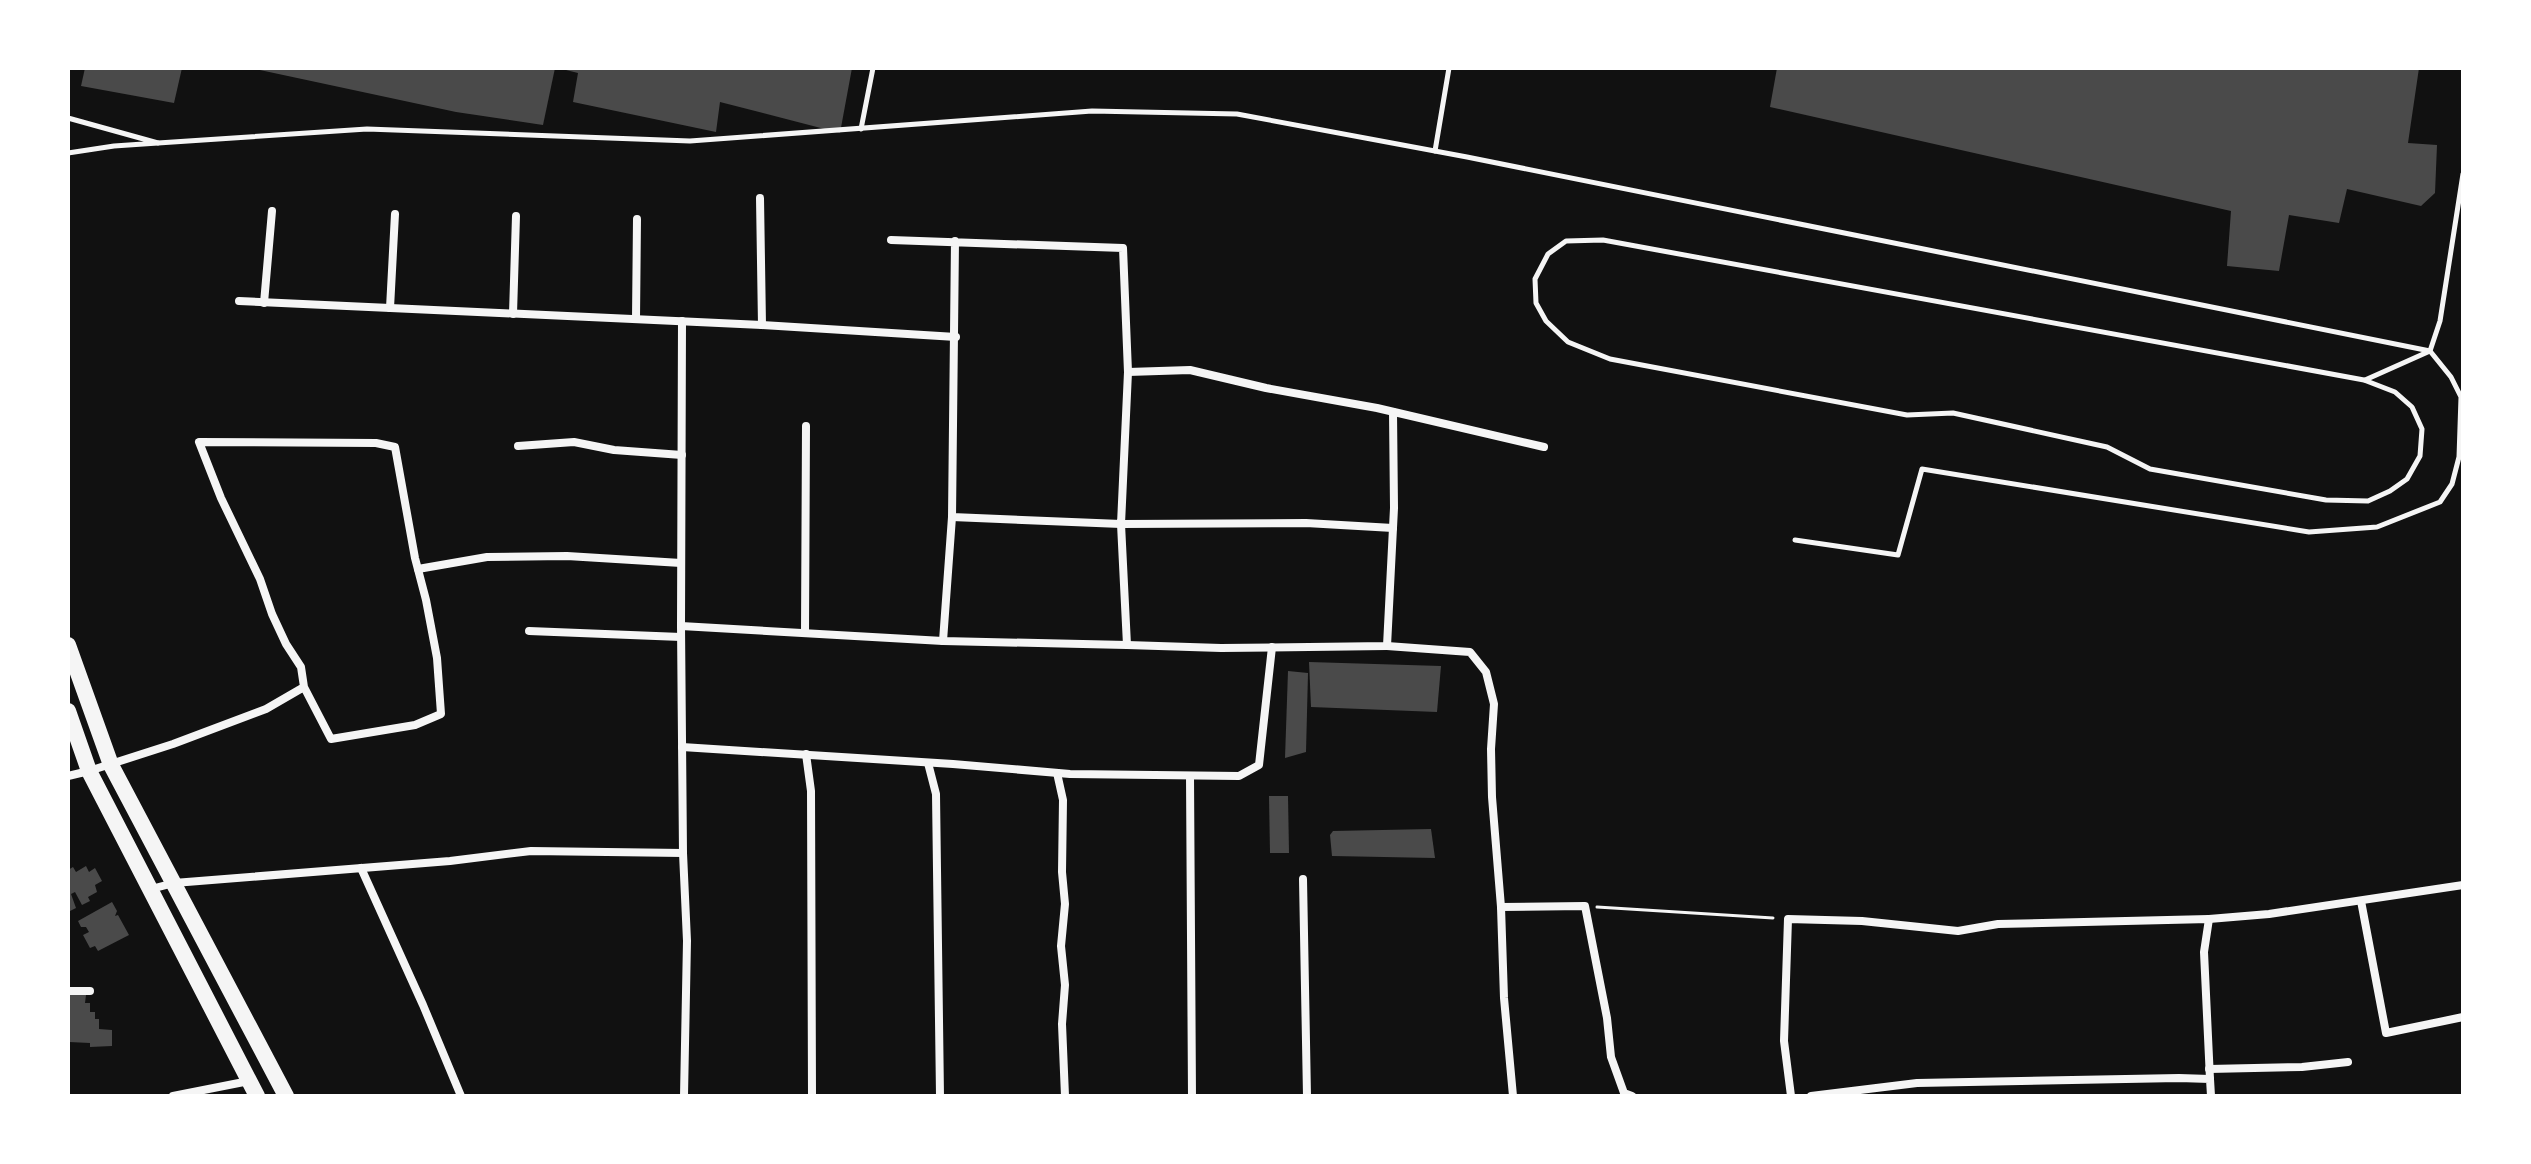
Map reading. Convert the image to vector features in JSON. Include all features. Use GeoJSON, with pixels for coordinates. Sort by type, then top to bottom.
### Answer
{"type":"FeatureCollection","features":[{"type":"Feature","properties":{"kind":"main road"},"geometry":{"type":"LineString","coordinates":[[68,645],[111,765],[286,1096]]}},
{"type":"Feature","properties":{"kind":"main road"},"geometry":{"type":"LineString","coordinates":[[68,711],[89,771],[253,1088]]}},
{"type":"Feature","properties":{"kind":"street"},"geometry":{"type":"LineString","coordinates":[[760,198],[762,325]]}},
{"type":"Feature","properties":{"kind":"street"},"geometry":{"type":"LineString","coordinates":[[264,303],[272,211]]}},
{"type":"Feature","properties":{"kind":"street"},"geometry":{"type":"LineString","coordinates":[[390,308],[395,214]]}},
{"type":"Feature","properties":{"kind":"street"},"geometry":{"type":"LineString","coordinates":[[513,314],[516,216]]}},
{"type":"Feature","properties":{"kind":"street"},"geometry":{"type":"LineString","coordinates":[[636,319],[637,219]]}},
{"type":"Feature","properties":{"kind":"street"},"geometry":{"type":"LineString","coordinates":[[891,240],[1123,248],[1128,372],[1121,524],[1127,645]]}},
{"type":"Feature","properties":{"kind":"street"},"geometry":{"type":"LineString","coordinates":[[943,641],[952,517],[955,241]]}},
{"type":"Feature","properties":{"kind":"street"},"geometry":{"type":"LineString","coordinates":[[239,301],[956,337]]}},
{"type":"Feature","properties":{"kind":"street"},"geometry":{"type":"LineString","coordinates":[[682,321],[681,637],[687,941],[684,1096]]}},
{"type":"Feature","properties":{"kind":"street"},"geometry":{"type":"LineString","coordinates":[[1128,372],[1190,370],[1544,447]]}},
{"type":"Feature","properties":{"kind":"street"},"geometry":{"type":"LineString","coordinates":[[1387,646],[1393,528],[1393,412]]}},
{"type":"Feature","properties":{"kind":"street"},"geometry":{"type":"LineString","coordinates":[[805,633],[806,426]]}},
{"type":"Feature","properties":{"kind":"street"},"geometry":{"type":"LineString","coordinates":[[199,442],[376,443],[395,447],[437,658],[441,714],[415,725],[331,739],[304,687],[301,667],[272,614],[260,579],[221,498],[199,442]]}},
{"type":"Feature","properties":{"kind":"street"},"geometry":{"type":"LineString","coordinates":[[518,446],[574,442],[614,450],[682,455]]}},
{"type":"Feature","properties":{"kind":"street"},"geometry":{"type":"LineString","coordinates":[[952,517],[1121,524],[1306,523],[1393,528]]}},
{"type":"Feature","properties":{"kind":"street"},"geometry":{"type":"LineString","coordinates":[[418,569],[487,557],[567,556],[681,563]]}},
{"type":"Feature","properties":{"kind":"street"},"geometry":{"type":"LineString","coordinates":[[681,626],[943,641],[1221,648],[1387,646],[1470,652],[1486,672],[1494,704],[1492,797],[1513,1096]]}},
{"type":"Feature","properties":{"kind":"street"},"geometry":{"type":"LineString","coordinates":[[529,631],[681,637]]}},
{"type":"Feature","properties":{"kind":"street"},"geometry":{"type":"LineString","coordinates":[[682,747],[1057,773],[1239,776],[1259,765],[1272,647]]}},
{"type":"Feature","properties":{"kind":"street"},"geometry":{"type":"LineString","coordinates":[[68,776],[111,765],[266,709],[304,687]]}},
{"type":"Feature","properties":{"kind":"street"},"geometry":{"type":"LineString","coordinates":[[806,754],[811,791],[812,1096]]}},
{"type":"Feature","properties":{"kind":"street"},"geometry":{"type":"LineString","coordinates":[[928,763],[936,794],[940,1096]]}},
{"type":"Feature","properties":{"kind":"street"},"geometry":{"type":"LineString","coordinates":[[1057,773],[1063,800],[1065,904],[1061,946],[1065,985],[1062,1024],[1065,1096]]}},
{"type":"Feature","properties":{"kind":"street"},"geometry":{"type":"LineString","coordinates":[[1190,776],[1192,1096]]}},
{"type":"Feature","properties":{"kind":"street"},"geometry":{"type":"LineString","coordinates":[[151,889],[174,883],[531,851],[683,853]]}},
{"type":"Feature","properties":{"kind":"street"},"geometry":{"type":"LineString","coordinates":[[361,868],[461,1096]]}},
{"type":"Feature","properties":{"kind":"street"},"geometry":{"type":"LineString","coordinates":[[1303,879],[1307,1096]]}},
{"type":"Feature","properties":{"kind":"street"},"geometry":{"type":"LineString","coordinates":[[1791,1096],[1784,1041],[1788,919],[1862,921],[1958,931],[1998,924],[2209,919],[2463,885]]}},
{"type":"Feature","properties":{"kind":"street"},"geometry":{"type":"LineString","coordinates":[[2361,901],[2386,1033],[2463,1017]]}},
{"type":"Feature","properties":{"kind":"street"},"geometry":{"type":"LineString","coordinates":[[1501,907],[1585,906],[1607,1018],[1611,1057],[1624,1093],[1632,1096]]}},
{"type":"Feature","properties":{"kind":"street"},"geometry":{"type":"LineString","coordinates":[[2209,919],[2204,952],[2211,1096]]}},
{"type":"Feature","properties":{"kind":"street"},"geometry":{"type":"LineString","coordinates":[[68,991],[90,991]]}},
{"type":"Feature","properties":{"kind":"street"},"geometry":{"type":"LineString","coordinates":[[2209,1069],[2302,1067],[2348,1062]]}},
{"type":"Feature","properties":{"kind":"street"},"geometry":{"type":"LineString","coordinates":[[1811,1096],[1917,1083],[2210,1079]]}},
{"type":"Feature","properties":{"kind":"street"},"geometry":{"type":"LineString","coordinates":[[173,1096],[253,1088]]}},
{"type":"Feature","properties":{"kind":"lane"},"geometry":{"type":"LineString","coordinates":[[861,129],[873,68]]}},
{"type":"Feature","properties":{"kind":"lane"},"geometry":{"type":"LineString","coordinates":[[1435,151],[1449,68]]}},
{"type":"Feature","properties":{"kind":"lane"},"geometry":{"type":"LineString","coordinates":[[68,153],[114,146],[367,129],[690,141],[1092,111],[1237,114],[2430,351],[2451,377],[2461,397],[2459,457],[2452,484],[2440,502],[2377,527],[2309,532],[1922,469],[1898,555],[1795,540]]}},
{"type":"Feature","properties":{"kind":"lane"},"geometry":{"type":"LineString","coordinates":[[68,118],[158,143]]}},
{"type":"Feature","properties":{"kind":"lane"},"geometry":{"type":"LineString","coordinates":[[2364,380],[2395,392],[2412,407],[2422,429],[2420,456],[2407,479],[2390,491],[2368,501],[2326,500],[2150,469],[2107,447],[1953,413],[1907,415],[1610,359],[1568,342],[1546,321],[1536,303],[1535,279],[1548,254],[1566,241],[1603,240],[2364,380],[2430,351],[2440,321],[2463,174]]}},
{"type":"Feature","properties":{"kind":"path"},"geometry":{"type":"LineString","coordinates":[[1585,906],[1788,919]]}},
{"type":"Feature","properties":{"kind":"building"},"geometry":{"type":"Polygon","coordinates":[[[85,68],[182,68],[174,103],[81,86],[85,68]]]}},
{"type":"Feature","properties":{"kind":"building"},"geometry":{"type":"Polygon","coordinates":[[[250,68],[555,68],[543,125],[456,112],[250,68]]]}},
{"type":"Feature","properties":{"kind":"building"},"geometry":{"type":"Polygon","coordinates":[[[558,68],[852,68],[840,133],[720,102],[716,132],[573,102],[578,73],[558,68]]]}},
{"type":"Feature","properties":{"kind":"building"},"geometry":{"type":"Polygon","coordinates":[[[1777,68],[2419,68],[2408,143],[2437,145],[2435,193],[2421,206],[2347,189],[2339,223],[2289,215],[2279,271],[2227,266],[2231,211],[1770,107],[1777,68]]]}},
{"type":"Feature","properties":{"kind":"building"},"geometry":{"type":"Polygon","coordinates":[[[1309,662],[1441,666],[1437,712],[1311,707],[1309,662]]]}},
{"type":"Feature","properties":{"kind":"building"},"geometry":{"type":"Polygon","coordinates":[[[1288,671],[1308,673],[1306,752],[1285,758],[1288,671]]]}},
{"type":"Feature","properties":{"kind":"building"},"geometry":{"type":"Polygon","coordinates":[[[1269,796],[1288,796],[1289,853],[1270,853],[1269,796]]]}},
{"type":"Feature","properties":{"kind":"building"},"geometry":{"type":"Polygon","coordinates":[[[1431,829],[1435,858],[1332,856],[1330,835],[1333,831],[1431,829]]]}},
{"type":"Feature","properties":{"kind":"building"},"geometry":{"type":"Polygon","coordinates":[[[86,866],[89,872],[95,868],[102,881],[95,885],[97,892],[88,897],[90,901],[82,905],[75,892],[71,894],[76,908],[68,912],[68,870],[73,867],[76,872],[86,866]]]}},
{"type":"Feature","properties":{"kind":"building"},"geometry":{"type":"Polygon","coordinates":[[[112,902],[117,911],[115,916],[118,915],[129,935],[98,951],[95,946],[90,948],[83,935],[89,932],[78,921],[112,902]]]}},
{"type":"Feature","properties":{"kind":"building"},"geometry":{"type":"Polygon","coordinates":[[[68,994],[86,995],[85,1003],[90,1003],[90,1012],[95,1012],[95,1019],[99,1019],[99,1029],[112,1030],[112,1046],[90,1047],[90,1043],[69,1042],[68,994]]]}}]}
